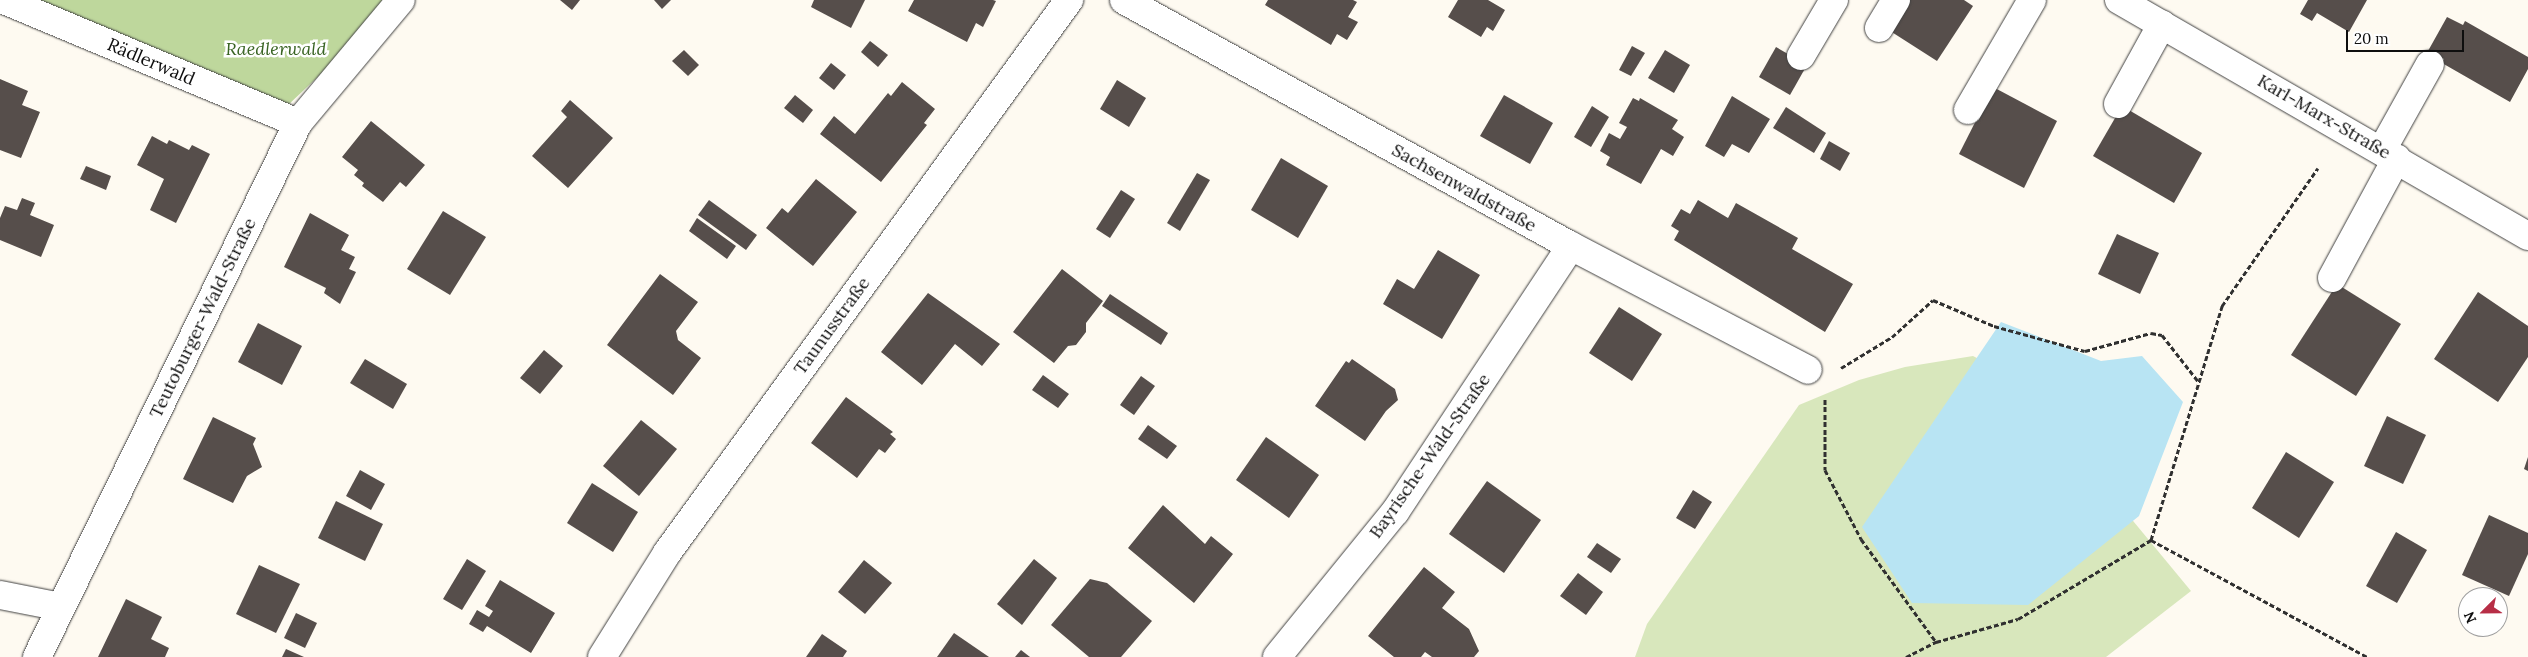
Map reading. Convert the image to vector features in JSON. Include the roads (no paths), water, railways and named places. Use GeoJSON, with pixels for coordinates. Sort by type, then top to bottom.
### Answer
{"type":"FeatureCollection","features":[{"type":"Feature","properties":{"kind":"street","name":"Rädlerwald"},"geometry":{"type":"LineString","coordinates":[[4,0],[298,123]]}},
{"type":"Feature","properties":{"kind":"street","name":"Teutoburger-Wald-Straße"},"geometry":{"type":"LineString","coordinates":[[37,657],[298,123],[401,0]]}},
{"type":"Feature","properties":{"kind":"street","name":"Taunusstraße"},"geometry":{"type":"LineString","coordinates":[[602,657],[667,553],[1069,0]]}},
{"type":"Feature","properties":{"kind":"street","name":"Sachsenwaldstraße"},"geometry":{"type":"LineString","coordinates":[[1124,0],[1571,246],[1817,374]]}},
{"type":"Feature","properties":{"kind":"street"},"geometry":{"type":"LineString","coordinates":[[1801,56],[1834,0]]}},
{"type":"Feature","properties":{"kind":"street"},"geometry":{"type":"LineString","coordinates":[[1879,28],[1896,0]]}},
{"type":"Feature","properties":{"kind":"street"},"geometry":{"type":"LineString","coordinates":[[1968,110],[2032,0]]}},
{"type":"Feature","properties":{"kind":"street","name":"Karl-Marx-Straße"},"geometry":{"type":"LineString","coordinates":[[2131,3],[2162,24],[2528,236]]}},
{"type":"Feature","properties":{"kind":"street"},"geometry":{"type":"LineString","coordinates":[[2118,104],[2162,24]]}},
{"type":"Feature","properties":{"kind":"street"},"geometry":{"type":"LineString","coordinates":[[2332,278],[2430,64]]}},
{"type":"Feature","properties":{"kind":"street","name":"Bayrische-Wald-Straße"},"geometry":{"type":"LineString","coordinates":[[1278,657],[1395,512],[1571,246]]}},
{"type":"Feature","properties":{"kind":"street"},"geometry":{"type":"LineString","coordinates":[[0,595],[61,607]]}},
{"type":"Feature","properties":{"kind":"water"},"geometry":{"type":"Polygon","coordinates":[[[2001,322],[2101,361],[2142,356],[2183,402],[2139,516],[2028,605],[1912,603],[1862,527],[2001,322]]]}},
{"type":"Feature","properties":{"kind":"park label","name":"Raedlerwald"},"geometry":{"type":"Point","coordinates":[276,49]}}]}
